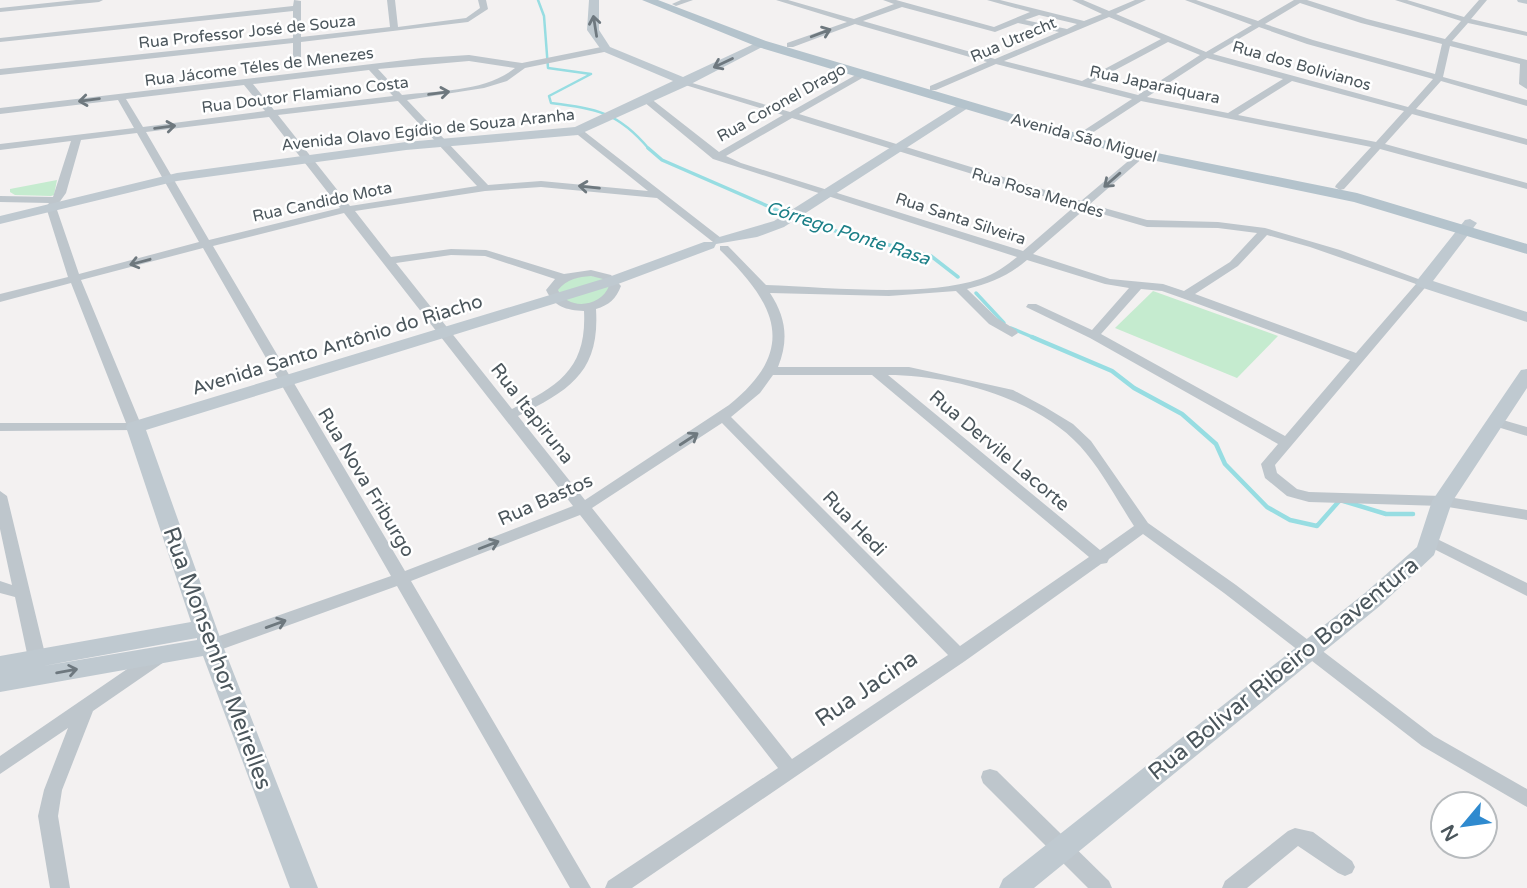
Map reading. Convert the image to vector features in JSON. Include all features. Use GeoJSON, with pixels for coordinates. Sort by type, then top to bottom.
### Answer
{"type":"FeatureCollection","features":[{"type":"Feature","properties":{"kind":"main road"},"geometry":{"type":"LineString","coordinates":[[594,0],[593,30],[606,49]]}},
{"type":"Feature","properties":{"kind":"main road","name":"Avenida São Miguel"},"geometry":{"type":"LineString","coordinates":[[648,0],[762,44],[861,75],[1142,154],[1357,198],[1527,241]]}},
{"type":"Feature","properties":{"kind":"main road","name":"Avenida São Miguel"},"geometry":{"type":"LineString","coordinates":[[677,1],[805,50],[1086,133],[1174,154],[1340,187],[1467,226],[1527,249]]}},
{"type":"Feature","properties":{"kind":"main road"},"geometry":{"type":"LineString","coordinates":[[762,44],[772,42],[805,50]]}},
{"type":"Feature","properties":{"kind":"main road","name":"Avenida Olavo Egídio de Souza Aranha"},"geometry":{"type":"LineString","coordinates":[[0,220],[55,203],[169,178],[441,142],[578,131],[762,44]]}},
{"type":"Feature","properties":{"kind":"main road","name":"Rua Rosa Mendes"},"geometry":{"type":"LineString","coordinates":[[606,49],[685,82]]}},
{"type":"Feature","properties":{"kind":"main road","name":"Avenida Santo Antônio do Riacho"},"geometry":{"type":"LineString","coordinates":[[680,258],[779,224],[964,105]]}},
{"type":"Feature","properties":{"kind":"main road"},"geometry":{"type":"LineString","coordinates":[[1142,154],[1150,151],[1174,154]]}},
{"type":"Feature","properties":{"kind":"main road"},"geometry":{"type":"LineString","coordinates":[[1423,283],[1467,226]]}},
{"type":"Feature","properties":{"kind":"main road","name":"Rua Rosa Mendes"},"geometry":{"type":"LineString","coordinates":[[1423,283],[1527,317]]}},
{"type":"Feature","properties":{"kind":"main road","name":"Rua Bolívar Ribeiro Boaventura"},"geometry":{"type":"LineString","coordinates":[[1013,888],[1310,650],[1403,573],[1426,550],[1442,501],[1527,374]]}},
{"type":"Feature","properties":{"kind":"main road","name":"Rua Monsenhor Meirelles"},"geometry":{"type":"LineString","coordinates":[[135,427],[208,637],[304,888]]}},
{"type":"Feature","properties":{"kind":"main road"},"geometry":{"type":"LineString","coordinates":[[0,683],[162,654],[208,637]]}},
{"type":"Feature","properties":{"kind":"main road"},"geometry":{"type":"LineString","coordinates":[[0,665],[208,637]]}},
{"type":"Feature","properties":{"kind":"street"},"geometry":{"type":"LineString","coordinates":[[4,9],[99,0]]}},
{"type":"Feature","properties":{"kind":"street"},"geometry":{"type":"LineString","coordinates":[[391,0],[394,30]]}},
{"type":"Feature","properties":{"kind":"street","name":"Rua Professor José de Souza"},"geometry":{"type":"LineString","coordinates":[[0,72],[468,20],[481,14],[484,9],[482,0]]}},
{"type":"Feature","properties":{"kind":"street","name":"Rua Japaraiquara"},"geometry":{"type":"LineString","coordinates":[[780,0],[997,62],[1137,98],[1378,145],[1527,186]]}},
{"type":"Feature","properties":{"kind":"street"},"geometry":{"type":"LineString","coordinates":[[887,0],[995,30],[1038,12]]}},
{"type":"Feature","properties":{"kind":"street"},"geometry":{"type":"LineString","coordinates":[[790,45],[914,0]]}},
{"type":"Feature","properties":{"kind":"street"},"geometry":{"type":"LineString","coordinates":[[991,0],[1085,24]]}},
{"type":"Feature","properties":{"kind":"street","name":"Rua dos Bolivianos"},"geometry":{"type":"LineString","coordinates":[[1076,0],[1206,55],[1527,142]]}},
{"type":"Feature","properties":{"kind":"street","name":"Rua Utrecht"},"geometry":{"type":"LineString","coordinates":[[933,88],[1142,0]]}},
{"type":"Feature","properties":{"kind":"street"},"geometry":{"type":"LineString","coordinates":[[1188,0],[1257,25],[1527,103]]}},
{"type":"Feature","properties":{"kind":"street"},"geometry":{"type":"LineString","coordinates":[[1086,133],[1206,55],[1300,0],[1446,43],[1526,63],[1523,84],[1527,86]]}},
{"type":"Feature","properties":{"kind":"street"},"geometry":{"type":"LineString","coordinates":[[1399,0],[1466,20],[1527,34]]}},
{"type":"Feature","properties":{"kind":"street"},"geometry":{"type":"LineString","coordinates":[[1340,187],[1438,79],[1446,43],[1483,0]]}},
{"type":"Feature","properties":{"kind":"street"},"geometry":{"type":"LineString","coordinates":[[0,40],[297,4],[297,58]]}},
{"type":"Feature","properties":{"kind":"street"},"geometry":{"type":"LineString","coordinates":[[1018,21],[1067,31]]}},
{"type":"Feature","properties":{"kind":"street"},"geometry":{"type":"LineString","coordinates":[[1083,84],[1167,39]]}},
{"type":"Feature","properties":{"kind":"street","name":"Rua Doutor Flamiano Costa"},"geometry":{"type":"LineString","coordinates":[[0,147],[486,86],[513,74],[522,66],[606,49]]}},
{"type":"Feature","properties":{"kind":"street","name":"Rua Jácome Téles de Menezes"},"geometry":{"type":"LineString","coordinates":[[0,111],[457,58],[522,66]]}},
{"type":"Feature","properties":{"kind":"street"},"geometry":{"type":"LineString","coordinates":[[370,66],[485,188]]}},
{"type":"Feature","properties":{"kind":"street","name":"Rua Coronel Drago"},"geometry":{"type":"LineString","coordinates":[[717,156],[861,75]]}},
{"type":"Feature","properties":{"kind":"street"},"geometry":{"type":"LineString","coordinates":[[1230,117],[1290,78]]}},
{"type":"Feature","properties":{"kind":"street","name":"Rua Itapiruna"},"geometry":{"type":"LineString","coordinates":[[246,81],[789,769]]}},
{"type":"Feature","properties":{"kind":"street","name":"Rua Rosa Mendes"},"geometry":{"type":"LineString","coordinates":[[685,82],[1146,224],[1227,225],[1265,231],[1423,283]]}},
{"type":"Feature","properties":{"kind":"street","name":"Rua Nova Friburgo"},"geometry":{"type":"LineString","coordinates":[[120,96],[581,888]]}},
{"type":"Feature","properties":{"kind":"street","name":"Rua Santa Silveira"},"geometry":{"type":"LineString","coordinates":[[647,100],[717,156],[787,182],[1109,282],[1163,288],[1186,295],[1357,358]]}},
{"type":"Feature","properties":{"kind":"street","name":"Rua Bastos"},"geometry":{"type":"LineString","coordinates":[[208,637],[402,579],[583,507],[723,416],[748,396],[770,371],[777,351],[779,330],[775,310],[764,289],[721,244],[578,131]]}},
{"type":"Feature","properties":{"kind":"street"},"geometry":{"type":"LineString","coordinates":[[77,137],[55,203],[75,279],[135,427]]}},
{"type":"Feature","properties":{"kind":"street"},"geometry":{"type":"LineString","coordinates":[[764,289],[918,291],[960,288],[997,277],[1142,154]]}},
{"type":"Feature","properties":{"kind":"street","name":"Rua Candido Mota"},"geometry":{"type":"LineString","coordinates":[[0,298],[348,208],[485,188],[541,184],[657,195]]}},
{"type":"Feature","properties":{"kind":"street"},"geometry":{"type":"LineString","coordinates":[[0,199],[55,203]]}},
{"type":"Feature","properties":{"kind":"street"},"geometry":{"type":"LineString","coordinates":[[1186,295],[1234,264],[1265,231]]}},
{"type":"Feature","properties":{"kind":"street"},"geometry":{"type":"LineString","coordinates":[[388,261],[451,252],[486,253],[564,278],[591,274],[612,281],[615,286],[612,296],[590,306],[569,306],[555,299],[552,290],[564,278]]}},
{"type":"Feature","properties":{"kind":"street","name":"Avenida Santo Antônio do Riacho"},"geometry":{"type":"LineString","coordinates":[[0,426],[135,427],[555,299],[680,258]]}},
{"type":"Feature","properties":{"kind":"street"},"geometry":{"type":"LineString","coordinates":[[1423,283],[1268,464],[1268,470],[1274,481],[1292,493],[1319,498],[1442,501],[1527,515]]}},
{"type":"Feature","properties":{"kind":"street"},"geometry":{"type":"LineString","coordinates":[[1094,335],[1137,286]]}},
{"type":"Feature","properties":{"kind":"street"},"geometry":{"type":"LineString","coordinates":[[960,288],[993,321],[1012,332]]}},
{"type":"Feature","properties":{"kind":"street"},"geometry":{"type":"LineString","coordinates":[[510,415],[564,385],[579,370],[592,337],[590,306]]}},
{"type":"Feature","properties":{"kind":"street"},"geometry":{"type":"LineString","coordinates":[[1032,307],[1094,335],[1287,443]]}},
{"type":"Feature","properties":{"kind":"street","name":"Rua Dervile Lacorte"},"geometry":{"type":"LineString","coordinates":[[874,370],[1101,559]]}},
{"type":"Feature","properties":{"kind":"street"},"geometry":{"type":"LineString","coordinates":[[770,371],[909,371],[969,382],[1008,393],[1040,410],[1068,427],[1086,444],[1143,527],[1428,741],[1527,799]]}},
{"type":"Feature","properties":{"kind":"street","name":"Rua Hedi"},"geometry":{"type":"LineString","coordinates":[[723,416],[959,656]]}},
{"type":"Feature","properties":{"kind":"street"},"geometry":{"type":"LineString","coordinates":[[1496,422],[1527,432]]}},
{"type":"Feature","properties":{"kind":"street"},"geometry":{"type":"LineString","coordinates":[[0,496],[37,658]]}},
{"type":"Feature","properties":{"kind":"street","name":"Rua Jacina"},"geometry":{"type":"LineString","coordinates":[[615,888],[1101,559],[1143,527]]}},
{"type":"Feature","properties":{"kind":"street"},"geometry":{"type":"LineString","coordinates":[[1431,541],[1527,590]]}},
{"type":"Feature","properties":{"kind":"street"},"geometry":{"type":"LineString","coordinates":[[0,587],[22,593]]}},
{"type":"Feature","properties":{"kind":"street"},"geometry":{"type":"LineString","coordinates":[[0,766],[162,654]]}},
{"type":"Feature","properties":{"kind":"street"},"geometry":{"type":"LineString","coordinates":[[60,888],[48,816],[53,790],[85,709]]}},
{"type":"Feature","properties":{"kind":"street"},"geometry":{"type":"LineString","coordinates":[[990,777],[1102,888]]}},
{"type":"Feature","properties":{"kind":"street"},"geometry":{"type":"LineString","coordinates":[[1232,888],[1295,837],[1306,838],[1345,867]]}},
{"type":"Feature","properties":{"kind":"green space"},"geometry":{"type":"Polygon","coordinates":[[[57,180],[54,195],[51,196],[15,195],[10,192],[10,189],[57,180]]]}},
{"type":"Feature","properties":{"kind":"green space"},"geometry":{"type":"Polygon","coordinates":[[[586,275],[604,278],[613,286],[595,304],[567,304],[555,286],[586,275]]]}},
{"type":"Feature","properties":{"kind":"green space"},"geometry":{"type":"Polygon","coordinates":[[[1153,291],[1278,336],[1237,378],[1115,328],[1153,291]]]}},
{"type":"Feature","properties":{"kind":"waterway","name":"Córrego Ponte Rasa"},"geometry":{"type":"LineString","coordinates":[[538,0],[544,16],[548,68],[591,74],[549,96],[551,103],[606,114],[627,127],[648,148]]}},
{"type":"Feature","properties":{"kind":"waterway","name":"Córrego Ponte Rasa"},"geometry":{"type":"LineString","coordinates":[[648,148],[662,160],[809,224],[931,256],[958,277]]}},
{"type":"Feature","properties":{"kind":"waterway","name":"Córrego Ponte Rasa"},"geometry":{"type":"LineString","coordinates":[[976,293],[1004,323]]}},
{"type":"Feature","properties":{"kind":"waterway","name":"Córrego Ponte Rasa"},"geometry":{"type":"LineString","coordinates":[[1011,328],[1037,339]]}},
{"type":"Feature","properties":{"kind":"waterway","name":"Córrego Ponte Rasa"},"geometry":{"type":"LineString","coordinates":[[1032,337],[1112,371],[1134,388],[1182,414],[1216,444],[1225,464],[1267,507],[1290,520],[1317,526],[1340,500],[1386,514],[1413,514]]}}]}
